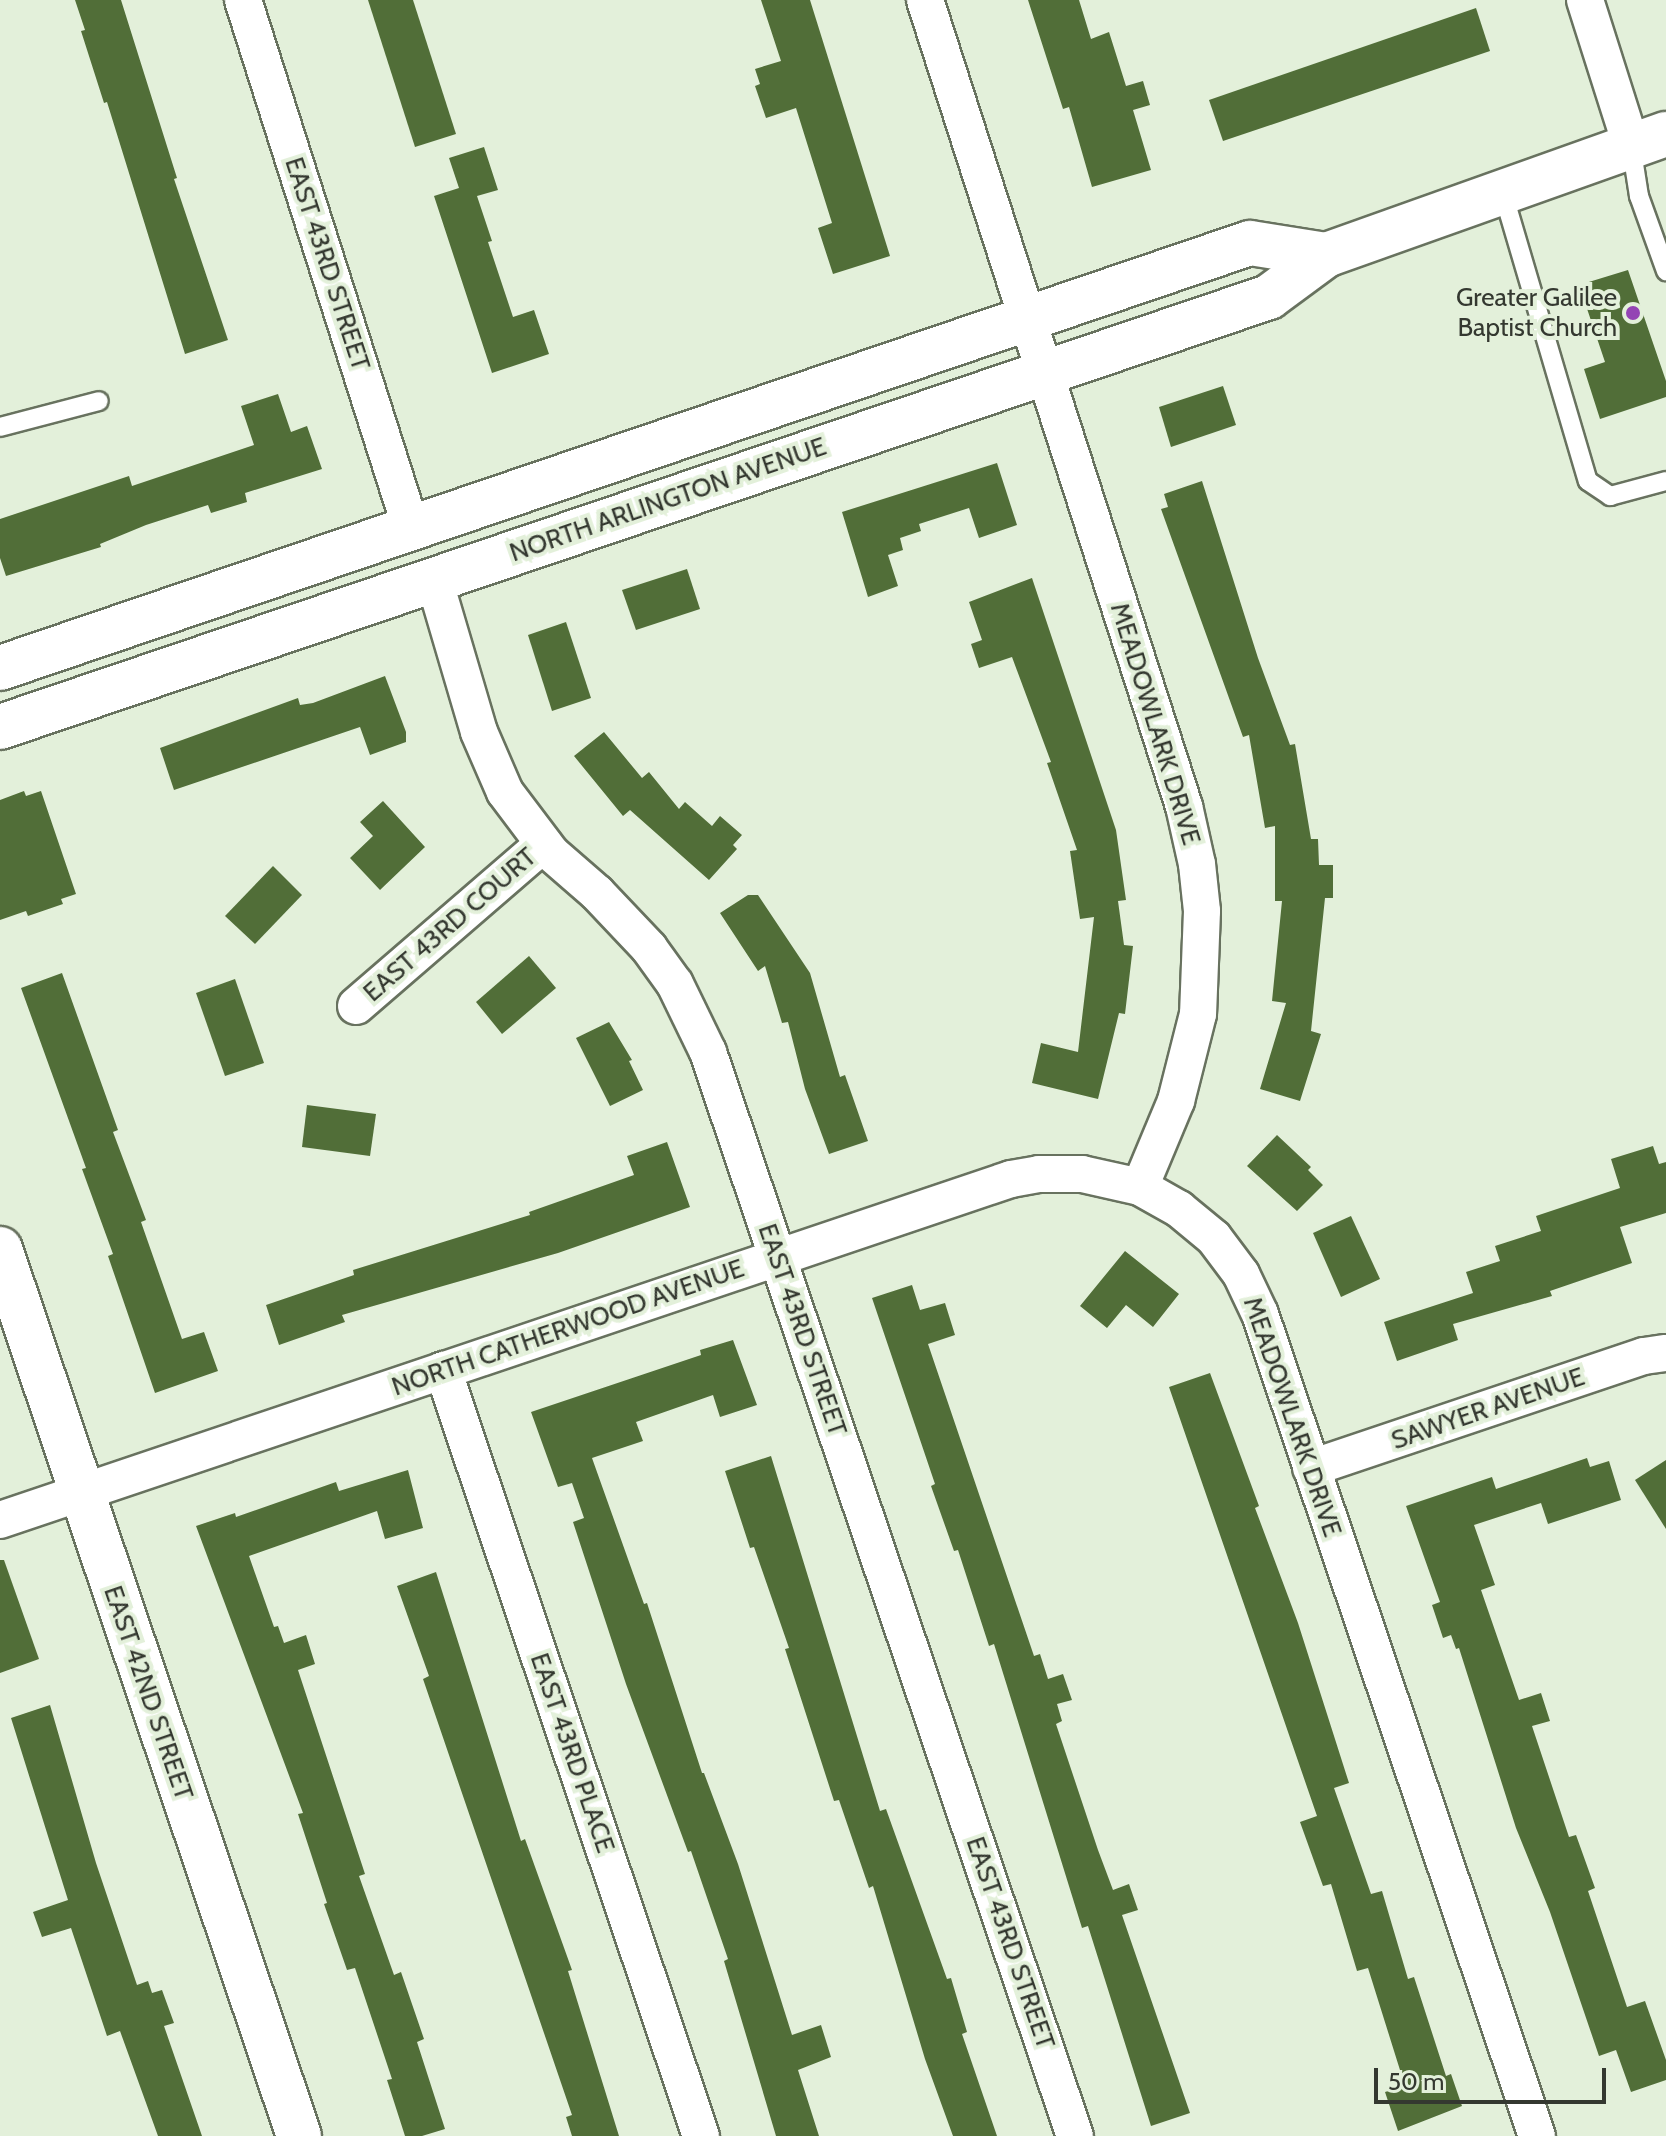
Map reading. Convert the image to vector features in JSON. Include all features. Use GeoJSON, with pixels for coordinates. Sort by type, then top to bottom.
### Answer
{"type":"FeatureCollection","features":[{"type":"Feature","properties":{"kind":"main road","name":"NORTH ARLINGTON AVENUE"},"geometry":{"type":"LineString","coordinates":[[0,727],[1269,297],[1326,255],[1649,140]]}},
{"type":"Feature","properties":{"kind":"main road","name":"NORTH ARLINGTON AVENUE"},"geometry":{"type":"LineString","coordinates":[[0,668],[1250,243],[1326,255]]}},
{"type":"Feature","properties":{"kind":"main road","name":"EAST 42ND STREET"},"geometry":{"type":"LineString","coordinates":[[0,1249],[299,2136]]}},
{"type":"Feature","properties":{"kind":"street","name":"EAST 43RD STREET"},"geometry":{"type":"LineString","coordinates":[[243,0],[411,528]]}},
{"type":"Feature","properties":{"kind":"street","name":"MEADOWLARK DRIVE"},"geometry":{"type":"LineString","coordinates":[[925,0],[1184,806],[1197,864],[1202,911],[1198,1014],[1176,1101],[1140,1187],[1204,1227],[1241,1274],[1260,1314],[1537,2136]]}},
{"type":"Feature","properties":{"kind":"street"},"geometry":{"type":"LineString","coordinates":[[1585,0],[1649,140]]}},
{"type":"Feature","properties":{"kind":"street","name":"EAST 43RD STREET"},"geometry":{"type":"LineString","coordinates":[[434,579],[489,756],[505,792],[544,844],[629,924],[675,984],[708,1052],[1075,2136]]}},
{"type":"Feature","properties":{"kind":"street","name":"EAST 43RD COURT"},"geometry":{"type":"LineString","coordinates":[[356,1006],[544,844]]}},
{"type":"Feature","properties":{"kind":"street","name":"NORTH CATHERWOOD AVENUE"},"geometry":{"type":"LineString","coordinates":[[0,1520],[1025,1176],[1082,1174],[1140,1187]]}},
{"type":"Feature","properties":{"kind":"street","name":"SAWYER AVENUE"},"geometry":{"type":"LineString","coordinates":[[1311,1468],[1644,1356],[1666,1353]]}},
{"type":"Feature","properties":{"kind":"street","name":"EAST 43RD PLACE"},"geometry":{"type":"LineString","coordinates":[[443,1370],[701,2136]]}},
{"type":"Feature","properties":{"kind":"lane"},"geometry":{"type":"LineString","coordinates":[[1649,140],[1639,196],[1666,271]]}},
{"type":"Feature","properties":{"kind":"lane"},"geometry":{"type":"LineString","coordinates":[[1503,191],[1588,481],[1610,496],[1666,481]]}},
{"type":"Feature","properties":{"kind":"lane"},"geometry":{"type":"LineString","coordinates":[[0,427],[99,401]]}},
{"type":"Feature","properties":{"kind":"building"},"geometry":{"type":"Polygon","coordinates":[[[75,0],[121,0],[177,178],[174,179],[228,340],[185,354],[107,102],[104,103],[81,31],[85,30],[75,0]]]}},
{"type":"Feature","properties":{"kind":"building"},"geometry":{"type":"Polygon","coordinates":[[[368,0],[413,0],[456,134],[415,147],[368,0]]]}},
{"type":"Feature","properties":{"kind":"building"},"geometry":{"type":"Polygon","coordinates":[[[761,0],[810,0],[890,256],[833,274],[818,228],[832,223],[796,108],[766,118],[755,86],[760,84],[755,69],[781,61],[761,0]]]}},
{"type":"Feature","properties":{"kind":"building"},"geometry":{"type":"Polygon","coordinates":[[[1028,0],[1079,0],[1091,39],[1109,32],[1126,86],[1143,81],[1150,105],[1133,110],[1151,170],[1092,187],[1069,107],[1063,109],[1028,0]]]}},
{"type":"Feature","properties":{"kind":"building"},"geometry":{"type":"Polygon","coordinates":[[[1476,8],[1490,51],[1223,141],[1209,100],[1476,8]]]}},
{"type":"Feature","properties":{"kind":"building"},"geometry":{"type":"Polygon","coordinates":[[[484,147],[498,190],[477,196],[492,241],[488,242],[513,317],[534,310],[549,354],[492,373],[434,196],[459,188],[449,158],[484,147]]]}},
{"type":"Feature","properties":{"kind":"building"},"geometry":{"type":"Polygon","coordinates":[[[1628,270],[1666,381],[1666,397],[1600,419],[1584,369],[1605,362],[1579,285],[1628,270]]]}},
{"type":"Feature","properties":{"kind":"building"},"geometry":{"type":"Polygon","coordinates":[[[1223,386],[1236,425],[1171,447],[1159,407],[1223,386]]]}},
{"type":"Feature","properties":{"kind":"building"},"geometry":{"type":"Polygon","coordinates":[[[278,394],[291,432],[307,426],[322,469],[245,493],[247,502],[211,513],[208,505],[146,525],[100,544],[101,547],[6,576],[0,558],[0,519],[129,476],[132,486],[254,445],[241,406],[278,394]]]}},
{"type":"Feature","properties":{"kind":"building"},"geometry":{"type":"Polygon","coordinates":[[[997,463],[1017,525],[979,538],[969,508],[919,524],[921,531],[900,538],[903,550],[888,555],[898,586],[868,597],[842,512],[997,463]]]}},
{"type":"Feature","properties":{"kind":"building"},"geometry":{"type":"Polygon","coordinates":[[[1202,481],[1258,658],[1290,745],[1295,744],[1311,839],[1318,839],[1319,865],[1333,865],[1333,898],[1325,898],[1311,1031],[1321,1034],[1300,1101],[1260,1089],[1286,1003],[1272,1001],[1282,901],[1275,901],[1275,826],[1265,828],[1249,735],[1243,737],[1161,509],[1168,507],[1164,494],[1202,481]]]}},
{"type":"Feature","properties":{"kind":"building"},"geometry":{"type":"Polygon","coordinates":[[[687,569],[700,609],[636,630],[622,590],[687,569]]]}},
{"type":"Feature","properties":{"kind":"building"},"geometry":{"type":"Polygon","coordinates":[[[1032,578],[1116,830],[1126,900],[1118,901],[1124,945],[1133,946],[1125,1014],[1119,1013],[1098,1099],[1032,1083],[1041,1043],[1078,1052],[1094,917],[1080,919],[1070,851],[1077,850],[1047,763],[1051,762],[1012,657],[979,668],[971,644],[982,640],[969,602],[1032,578]]]}},
{"type":"Feature","properties":{"kind":"building"},"geometry":{"type":"Polygon","coordinates":[[[566,622],[591,698],[552,711],[528,635],[566,622]]]}},
{"type":"Feature","properties":{"kind":"building"},"geometry":{"type":"Polygon","coordinates":[[[385,676],[406,732],[406,742],[370,755],[360,727],[174,790],[160,748],[298,698],[300,705],[313,703],[385,676]]]}},
{"type":"Feature","properties":{"kind":"building"},"geometry":{"type":"Polygon","coordinates":[[[604,732],[642,778],[649,772],[679,809],[685,802],[712,826],[720,816],[742,835],[733,845],[737,849],[709,880],[630,810],[623,816],[574,756],[604,732]]]}},
{"type":"Feature","properties":{"kind":"building"},"geometry":{"type":"Polygon","coordinates":[[[24,791],[26,796],[41,791],[76,894],[61,899],[63,904],[28,916],[26,911],[0,920],[0,800],[24,791]]]}},
{"type":"Feature","properties":{"kind":"building"},"geometry":{"type":"Polygon","coordinates":[[[383,801],[425,847],[380,890],[350,858],[373,836],[360,822],[383,801]]]}},
{"type":"Feature","properties":{"kind":"building"},"geometry":{"type":"Polygon","coordinates":[[[273,866],[302,895],[255,944],[225,916],[273,866]]]}},
{"type":"Feature","properties":{"kind":"building"},"geometry":{"type":"Polygon","coordinates":[[[748,895],[758,895],[810,973],[840,1077],[845,1075],[868,1141],[829,1154],[805,1089],[788,1022],[782,1023],[765,966],[758,971],[720,913],[748,895]]]}},
{"type":"Feature","properties":{"kind":"building"},"geometry":{"type":"Polygon","coordinates":[[[529,956],[556,988],[502,1034],[476,1002],[529,956]]]}},
{"type":"Feature","properties":{"kind":"building"},"geometry":{"type":"Polygon","coordinates":[[[62,973],[118,1130],[113,1132],[146,1220],[141,1222],[182,1339],[204,1332],[218,1371],[155,1393],[108,1256],[113,1254],[82,1169],[86,1168],[21,988],[62,973]]]}},
{"type":"Feature","properties":{"kind":"building"},"geometry":{"type":"Polygon","coordinates":[[[235,979],[264,1063],[225,1076],[196,993],[235,979]]]}},
{"type":"Feature","properties":{"kind":"building"},"geometry":{"type":"Polygon","coordinates":[[[609,1022],[632,1060],[629,1061],[643,1090],[610,1106],[576,1038],[609,1022]]]}},
{"type":"Feature","properties":{"kind":"building"},"geometry":{"type":"Polygon","coordinates":[[[307,1105],[376,1114],[370,1156],[302,1147],[307,1105]]]}},
{"type":"Feature","properties":{"kind":"building"},"geometry":{"type":"Polygon","coordinates":[[[1277,1135],[1311,1167],[1308,1170],[1323,1185],[1297,1211],[1247,1166],[1277,1135]]]}},
{"type":"Feature","properties":{"kind":"building"},"geometry":{"type":"Polygon","coordinates":[[[667,1142],[690,1207],[558,1253],[342,1315],[345,1322],[279,1345],[266,1305],[354,1275],[353,1270],[530,1215],[529,1212],[634,1175],[627,1156],[667,1142]]]}},
{"type":"Feature","properties":{"kind":"building"},"geometry":{"type":"Polygon","coordinates":[[[1653,1146],[1659,1164],[1666,1162],[1666,1213],[1620,1227],[1632,1263],[1550,1291],[1552,1296],[1453,1324],[1458,1340],[1397,1361],[1384,1322],[1473,1293],[1466,1272],[1500,1261],[1495,1246],[1541,1231],[1536,1216],[1620,1188],[1611,1159],[1653,1146]]]}},
{"type":"Feature","properties":{"kind":"building"},"geometry":{"type":"Polygon","coordinates":[[[1351,1216],[1380,1279],[1341,1297],[1313,1233],[1351,1216]]]}},
{"type":"Feature","properties":{"kind":"building"},"geometry":{"type":"Polygon","coordinates":[[[1125,1251],[1179,1294],[1153,1327],[1126,1305],[1107,1328],[1080,1306],[1125,1251]]]}},
{"type":"Feature","properties":{"kind":"building"},"geometry":{"type":"Polygon","coordinates":[[[912,1285],[920,1310],[945,1303],[955,1335],[928,1344],[1034,1656],[1040,1654],[1048,1679],[1063,1674],[1072,1700],[1057,1704],[1062,1721],[1056,1724],[1098,1850],[1113,1890],[1129,1884],[1138,1910],[1122,1915],[1190,2113],[1151,2126],[1088,1926],[1082,1928],[994,1644],[989,1646],[958,1550],[954,1551],[931,1486],[935,1484],[872,1298],[912,1285]]]}},
{"type":"Feature","properties":{"kind":"building"},"geometry":{"type":"Polygon","coordinates":[[[733,1340],[757,1405],[720,1417],[713,1395],[636,1422],[643,1441],[592,1458],[644,1604],[647,1603],[702,1773],[738,1864],[792,2035],[821,2025],[831,2057],[798,2070],[819,2136],[776,2136],[724,1961],[728,1959],[691,1851],[688,1852],[626,1684],[573,1522],[584,1518],[572,1483],[558,1487],[531,1412],[701,1355],[700,1350],[733,1340]]]}},
{"type":"Feature","properties":{"kind":"building"},"geometry":{"type":"Polygon","coordinates":[[[1210,1373],[1259,1506],[1255,1508],[1298,1623],[1349,1783],[1334,1788],[1371,1894],[1382,1891],[1408,1979],[1414,1977],[1446,2076],[1451,2074],[1462,2106],[1398,2131],[1385,2092],[1405,2086],[1368,1968],[1357,1971],[1331,1884],[1323,1886],[1300,1822],[1317,1816],[1169,1387],[1210,1373]]]}},
{"type":"Feature","properties":{"kind":"building"},"geometry":{"type":"Polygon","coordinates":[[[771,1456],[880,1811],[886,1809],[947,1979],[951,1978],[967,2032],[962,2034],[997,2136],[953,2136],[925,2059],[873,1886],[869,1888],[839,1800],[834,1801],[785,1649],[789,1648],[754,1547],[750,1548],[725,1471],[771,1456]]]}},
{"type":"Feature","properties":{"kind":"building"},"geometry":{"type":"Polygon","coordinates":[[[1587,1458],[1590,1467],[1609,1461],[1621,1500],[1548,1524],[1541,1503],[1474,1525],[1495,1585],[1481,1590],[1519,1700],[1541,1693],[1550,1721],[1532,1726],[1569,1837],[1576,1835],[1595,1888],[1588,1891],[1627,2007],[1645,2001],[1666,2060],[1666,2080],[1631,2092],[1616,2050],[1599,2056],[1550,1912],[1516,1828],[1459,1648],[1456,1649],[1451,1635],[1443,1638],[1432,1605],[1440,1602],[1406,1506],[1492,1477],[1496,1489],[1587,1458]]]}},
{"type":"Feature","properties":{"kind":"building"},"geometry":{"type":"Polygon","coordinates":[[[1666,1460],[1666,1529],[1635,1480],[1666,1460]]]}},
{"type":"Feature","properties":{"kind":"building"},"geometry":{"type":"Polygon","coordinates":[[[408,1470],[423,1528],[385,1539],[377,1511],[249,1556],[274,1627],[278,1626],[284,1643],[306,1635],[315,1664],[298,1670],[365,1874],[359,1876],[394,1975],[401,1972],[424,2039],[417,2042],[445,2129],[422,2136],[405,2136],[387,2080],[392,2079],[355,1968],[347,1970],[324,1904],[327,1903],[298,1814],[303,1813],[196,1526],[235,1513],[236,1517],[336,1482],[339,1491],[408,1470]]]}},
{"type":"Feature","properties":{"kind":"building"},"geometry":{"type":"Polygon","coordinates":[[[0,1560],[4,1560],[39,1659],[0,1673],[0,1560]]]}},
{"type":"Feature","properties":{"kind":"building"},"geometry":{"type":"Polygon","coordinates":[[[436,1572],[521,1841],[525,1839],[572,1970],[568,1971],[619,2136],[572,2136],[566,2117],[572,2115],[423,1679],[429,1676],[397,1586],[436,1572]]]}},
{"type":"Feature","properties":{"kind":"building"},"geometry":{"type":"Polygon","coordinates":[[[50,1705],[96,1863],[137,1985],[148,1981],[152,1993],[162,1990],[174,2023],[164,2026],[202,2136],[158,2136],[120,2031],[107,2036],[71,1928],[42,1937],[33,1912],[68,1900],[11,1718],[50,1705]]]}},
{"type":"Feature","properties":{"kind":"place","name":"Greater Galilee Baptist Church"},"geometry":{"type":"Point","coordinates":[1633,313]}}]}
